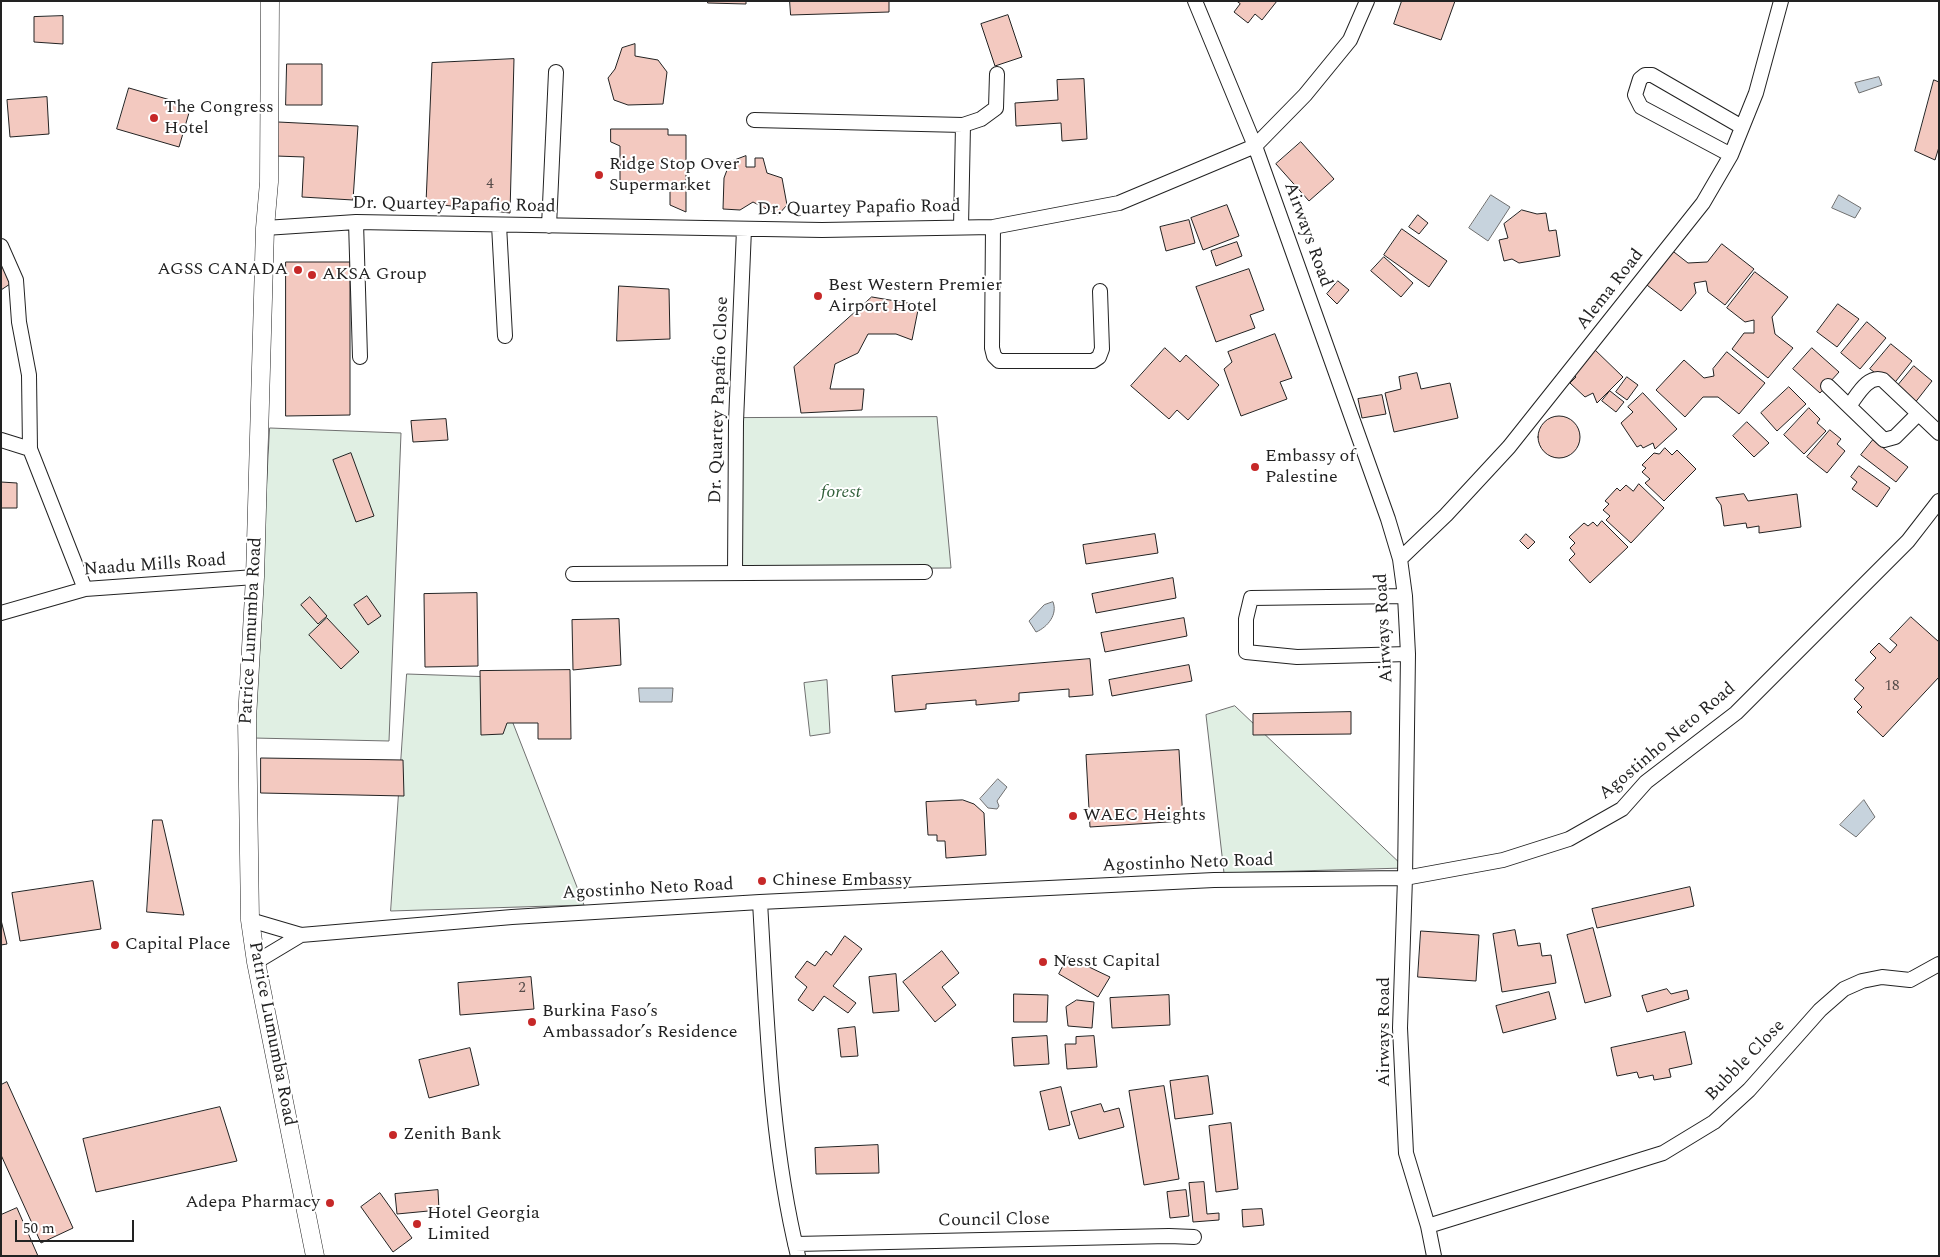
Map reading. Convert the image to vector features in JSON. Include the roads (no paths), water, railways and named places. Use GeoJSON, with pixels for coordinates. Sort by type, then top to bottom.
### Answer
{"type":"FeatureCollection","features":[{"type":"Feature","properties":{"kind":"street","name":"Patrice Lumumba Road"},"geometry":{"type":"LineString","coordinates":[[270,1],[269,182],[265,228],[256,577],[247,719],[250,920],[256,962],[315,1256]]}},
{"type":"Feature","properties":{"kind":"street","name":"Airways Road"},"geometry":{"type":"LineString","coordinates":[[1195,1],[1255,146],[1388,519],[1400,559],[1405,596],[1408,654],[1405,878],[1400,1028],[1406,1153],[1428,1226],[1434,1256]]}},
{"type":"Feature","properties":{"kind":"street","name":"Dr. Quartey Papafio Road"},"geometry":{"type":"LineString","coordinates":[[265,228],[356,222],[744,229],[961,227],[993,226],[1118,203],[1255,146],[1305,96],[1350,40],[1367,1]]}},
{"type":"Feature","properties":{"kind":"street","name":"Alema Road"},"geometry":{"type":"LineString","coordinates":[[1400,559],[1446,515],[1509,447],[1703,203],[1731,155],[1756,92],[1781,1]]}},
{"type":"Feature","properties":{"kind":"street"},"geometry":{"type":"LineString","coordinates":[[549,226],[556,72]]}},
{"type":"Feature","properties":{"kind":"street"},"geometry":{"type":"LineString","coordinates":[[754,120],[963,125],[981,119],[996,108],[997,74]]}},
{"type":"Feature","properties":{"kind":"street"},"geometry":{"type":"LineString","coordinates":[[1731,155],[1641,106],[1635,95],[1640,79],[1645,75],[1652,75],[1742,127]]}},
{"type":"Feature","properties":{"kind":"street"},"geometry":{"type":"LineString","coordinates":[[961,227],[963,125]]}},
{"type":"Feature","properties":{"kind":"street"},"geometry":{"type":"LineString","coordinates":[[356,222],[360,357]]}},
{"type":"Feature","properties":{"kind":"street"},"geometry":{"type":"LineString","coordinates":[[500,225],[505,336]]}},
{"type":"Feature","properties":{"kind":"street"},"geometry":{"type":"LineString","coordinates":[[993,226],[992,348],[994,356],[999,361],[1093,361],[1099,357],[1102,349],[1100,291]]}},
{"type":"Feature","properties":{"kind":"street","name":"Dr. Quartey Papafio Close"},"geometry":{"type":"LineString","coordinates":[[735,572],[736,422],[744,229]]}},
{"type":"Feature","properties":{"kind":"street"},"geometry":{"type":"LineString","coordinates":[[1,246],[16,280],[19,322],[30,374],[30,449],[85,589]]}},
{"type":"Feature","properties":{"kind":"street"},"geometry":{"type":"LineString","coordinates":[[1849,406],[1871,379],[1877,378],[1883,380],[1939,433]]}},
{"type":"Feature","properties":{"kind":"street"},"geometry":{"type":"LineString","coordinates":[[1828,386],[1884,440],[1895,437],[1918,414]]}},
{"type":"Feature","properties":{"kind":"street"},"geometry":{"type":"LineString","coordinates":[[1,440],[30,449]]}},
{"type":"Feature","properties":{"kind":"street","name":"Agostinho Neto Road"},"geometry":{"type":"LineString","coordinates":[[250,920],[301,935],[512,917],[760,902],[1214,880],[1405,878],[1513,857],[1569,838],[1622,809],[1646,782],[1736,713],[1908,541],[1939,501]]}},
{"type":"Feature","properties":{"kind":"street"},"geometry":{"type":"LineString","coordinates":[[573,574],[925,572]]}},
{"type":"Feature","properties":{"kind":"street","name":"Naadu Mills Road"},"geometry":{"type":"LineString","coordinates":[[1,613],[85,589],[256,577]]}},
{"type":"Feature","properties":{"kind":"street"},"geometry":{"type":"LineString","coordinates":[[1405,596],[1251,598],[1246,620],[1246,652],[1297,657],[1408,654]]}},
{"type":"Feature","properties":{"kind":"street"},"geometry":{"type":"LineString","coordinates":[[760,902],[769,1046],[778,1138],[796,1250]]}},
{"type":"Feature","properties":{"kind":"street","name":"Agostinho Neto Road"},"geometry":{"type":"LineString","coordinates":[[256,962],[301,935]]}},
{"type":"Feature","properties":{"kind":"street","name":"Bubble Close"},"geometry":{"type":"LineString","coordinates":[[1428,1226],[1664,1153],[1714,1122],[1742,1097],[1820,1010],[1844,989],[1862,981],[1882,977],[1910,980],[1920,977],[1939,964]]}},
{"type":"Feature","properties":{"kind":"street","name":"Council Close"},"geometry":{"type":"LineString","coordinates":[[796,1250],[1160,1236],[1194,1237]]}},
{"type":"Feature","properties":{"kind":"place","name":"The Congress Hotel"},"geometry":{"type":"Point","coordinates":[154,118]}},
{"type":"Feature","properties":{"kind":"place","name":"Ridge Stop Over Supermarket"},"geometry":{"type":"Point","coordinates":[599,175]}},
{"type":"Feature","properties":{"kind":"place","name":"AGSS CANADA"},"geometry":{"type":"Point","coordinates":[298,270]}},
{"type":"Feature","properties":{"kind":"place","name":"AKSA Group"},"geometry":{"type":"Point","coordinates":[312,275]}},
{"type":"Feature","properties":{"kind":"place","name":"Best Western Premier Airport Hotel"},"geometry":{"type":"Point","coordinates":[818,296]}},
{"type":"Feature","properties":{"kind":"place","name":"Embassy of Palestine"},"geometry":{"type":"Point","coordinates":[1255,467]}},
{"type":"Feature","properties":{"kind":"place","name":"WAEC Heights"},"geometry":{"type":"Point","coordinates":[1073,816]}},
{"type":"Feature","properties":{"kind":"place","name":"Chinese Embassy"},"geometry":{"type":"Point","coordinates":[762,881]}},
{"type":"Feature","properties":{"kind":"place","name":"Capital Place"},"geometry":{"type":"Point","coordinates":[115,945]}},
{"type":"Feature","properties":{"kind":"place","name":"Nesst Capital"},"geometry":{"type":"Point","coordinates":[1043,962]}},
{"type":"Feature","properties":{"kind":"place","name":"Burkina Faso’s Ambassador’s Residence"},"geometry":{"type":"Point","coordinates":[532,1022]}},
{"type":"Feature","properties":{"kind":"place","name":"Zenith Bank"},"geometry":{"type":"Point","coordinates":[393,1135]}},
{"type":"Feature","properties":{"kind":"place","name":"Adepa Pharmacy"},"geometry":{"type":"Point","coordinates":[330,1203]}},
{"type":"Feature","properties":{"kind":"place","name":"Hotel Georgia Limited"},"geometry":{"type":"Point","coordinates":[417,1224]}},
{"type":"Feature","properties":{"kind":"park label","name":"forest"},"geometry":{"type":"Point","coordinates":[841,493]}}]}
